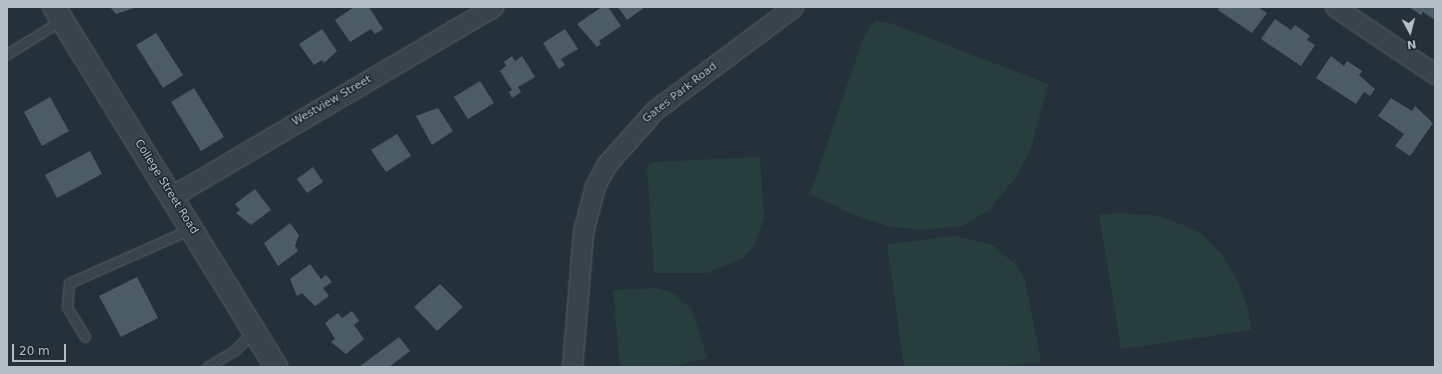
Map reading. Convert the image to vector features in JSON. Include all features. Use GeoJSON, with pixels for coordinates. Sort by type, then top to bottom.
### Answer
{"type":"FeatureCollection","features":[{"type":"Feature","properties":{"kind":"street","name":"Westview Street"},"geometry":{"type":"LineString","coordinates":[[172,196],[493,7]]}},
{"type":"Feature","properties":{"kind":"street","name":"Gates Park Road"},"geometry":{"type":"LineString","coordinates":[[572,367],[583,232],[595,186],[606,165],[655,110],[793,7]]}},
{"type":"Feature","properties":{"kind":"street"},"geometry":{"type":"LineString","coordinates":[[1335,7],[1435,74]]}},
{"type":"Feature","properties":{"kind":"street","name":"College Street Road"},"geometry":{"type":"LineString","coordinates":[[58,13],[255,330],[276,367]]}},
{"type":"Feature","properties":{"kind":"lane"},"geometry":{"type":"LineString","coordinates":[[7,54],[58,13]]}},
{"type":"Feature","properties":{"kind":"lane"},"geometry":{"type":"LineString","coordinates":[[85,337],[67,307],[69,283],[192,228]]}},
{"type":"Feature","properties":{"kind":"lane"},"geometry":{"type":"LineString","coordinates":[[207,367],[235,350],[255,330]]}},
{"type":"Feature","properties":{"kind":"green space"},"geometry":{"type":"Polygon","coordinates":[[[875,21],[890,23],[1048,84],[1031,149],[1016,177],[989,210],[962,226],[920,230],[888,226],[854,215],[810,194],[864,36],[875,21]]]}},
{"type":"Feature","properties":{"kind":"green space"},"geometry":{"type":"Polygon","coordinates":[[[760,157],[764,217],[755,245],[743,258],[707,273],[654,273],[647,167],[652,162],[760,157]]]}},
{"type":"Feature","properties":{"kind":"green space"},"geometry":{"type":"Polygon","coordinates":[[[1116,213],[1160,216],[1200,232],[1221,254],[1239,283],[1249,312],[1251,330],[1121,349],[1099,215],[1116,213]]]}},
{"type":"Feature","properties":{"kind":"green space"},"geometry":{"type":"Polygon","coordinates":[[[955,236],[991,244],[1017,266],[1025,280],[1041,362],[1000,367],[904,367],[887,244],[955,236]]]}},
{"type":"Feature","properties":{"kind":"green space"},"geometry":{"type":"Polygon","coordinates":[[[657,288],[674,293],[692,310],[707,358],[671,367],[620,367],[613,290],[657,288]]]}},
{"type":"Feature","properties":{"kind":"building"},"geometry":{"type":"Polygon","coordinates":[[[110,7],[137,7],[116,14],[110,7]]]}},
{"type":"Feature","properties":{"kind":"building"},"geometry":{"type":"Polygon","coordinates":[[[354,7],[369,7],[383,29],[375,34],[371,29],[350,42],[335,20],[354,7]]]}},
{"type":"Feature","properties":{"kind":"building"},"geometry":{"type":"Polygon","coordinates":[[[602,7],[608,7],[621,26],[599,41],[601,44],[597,47],[577,24],[602,7]]]}},
{"type":"Feature","properties":{"kind":"building"},"geometry":{"type":"Polygon","coordinates":[[[618,7],[645,7],[627,20],[618,7]]]}},
{"type":"Feature","properties":{"kind":"building"},"geometry":{"type":"Polygon","coordinates":[[[1220,7],[1258,7],[1267,13],[1252,33],[1218,10],[1220,7]]]}},
{"type":"Feature","properties":{"kind":"building"},"geometry":{"type":"Polygon","coordinates":[[[1409,7],[1435,7],[1435,20],[1423,12],[1421,15],[1409,7]]]}},
{"type":"Feature","properties":{"kind":"building"},"geometry":{"type":"Polygon","coordinates":[[[1275,19],[1291,30],[1295,25],[1310,36],[1307,40],[1315,45],[1301,66],[1261,39],[1275,19]]]}},
{"type":"Feature","properties":{"kind":"building"},"geometry":{"type":"Polygon","coordinates":[[[322,29],[337,51],[324,63],[322,60],[314,65],[299,44],[322,29]]]}},
{"type":"Feature","properties":{"kind":"building"},"geometry":{"type":"Polygon","coordinates":[[[565,29],[578,49],[561,59],[565,65],[559,69],[543,43],[565,29]]]}},
{"type":"Feature","properties":{"kind":"building"},"geometry":{"type":"Polygon","coordinates":[[[156,33],[183,75],[163,88],[136,45],[156,33]]]}},
{"type":"Feature","properties":{"kind":"building"},"geometry":{"type":"Polygon","coordinates":[[[512,56],[515,61],[522,56],[535,77],[518,87],[521,92],[512,98],[509,92],[512,90],[500,71],[506,66],[504,62],[512,56]]]}},
{"type":"Feature","properties":{"kind":"building"},"geometry":{"type":"Polygon","coordinates":[[[1331,56],[1344,66],[1347,61],[1362,71],[1359,75],[1375,89],[1370,96],[1364,92],[1356,104],[1316,78],[1331,56]]]}},
{"type":"Feature","properties":{"kind":"building"},"geometry":{"type":"Polygon","coordinates":[[[480,81],[494,103],[468,119],[454,97],[480,81]]]}},
{"type":"Feature","properties":{"kind":"building"},"geometry":{"type":"Polygon","coordinates":[[[194,88],[224,137],[201,151],[171,102],[194,88]]]}},
{"type":"Feature","properties":{"kind":"building"},"geometry":{"type":"Polygon","coordinates":[[[50,97],[69,131],[42,146],[24,112],[50,97]]]}},
{"type":"Feature","properties":{"kind":"building"},"geometry":{"type":"Polygon","coordinates":[[[1391,98],[1412,111],[1415,106],[1433,123],[1410,156],[1395,146],[1404,134],[1378,116],[1391,98]]]}},
{"type":"Feature","properties":{"kind":"building"},"geometry":{"type":"Polygon","coordinates":[[[438,108],[453,131],[432,145],[416,116],[438,108]]]}},
{"type":"Feature","properties":{"kind":"building"},"geometry":{"type":"Polygon","coordinates":[[[397,134],[411,156],[386,172],[371,150],[397,134]]]}},
{"type":"Feature","properties":{"kind":"building"},"geometry":{"type":"Polygon","coordinates":[[[90,151],[102,174],[57,198],[45,175],[90,151]]]}},
{"type":"Feature","properties":{"kind":"building"},"geometry":{"type":"Polygon","coordinates":[[[313,167],[323,182],[307,193],[297,179],[313,167]]]}},
{"type":"Feature","properties":{"kind":"building"},"geometry":{"type":"Polygon","coordinates":[[[255,189],[271,210],[251,225],[236,213],[240,210],[235,204],[255,189]]]}},
{"type":"Feature","properties":{"kind":"building"},"geometry":{"type":"Polygon","coordinates":[[[290,223],[299,235],[295,246],[298,251],[278,266],[264,243],[290,223]]]}},
{"type":"Feature","properties":{"kind":"building"},"geometry":{"type":"Polygon","coordinates":[[[310,264],[321,279],[326,275],[332,282],[323,288],[329,296],[315,306],[302,293],[297,296],[290,279],[310,264]]]}},
{"type":"Feature","properties":{"kind":"building"},"geometry":{"type":"Polygon","coordinates":[[[137,277],[158,318],[121,337],[99,296],[137,277]]]}},
{"type":"Feature","properties":{"kind":"building"},"geometry":{"type":"Polygon","coordinates":[[[440,284],[463,307],[437,331],[414,307],[440,284]]]}},
{"type":"Feature","properties":{"kind":"building"},"geometry":{"type":"Polygon","coordinates":[[[352,311],[359,321],[354,325],[364,339],[346,354],[331,342],[335,339],[325,323],[338,313],[342,318],[352,311]]]}},
{"type":"Feature","properties":{"kind":"building"},"geometry":{"type":"Polygon","coordinates":[[[399,337],[410,351],[389,367],[359,367],[399,337]]]}}]}
